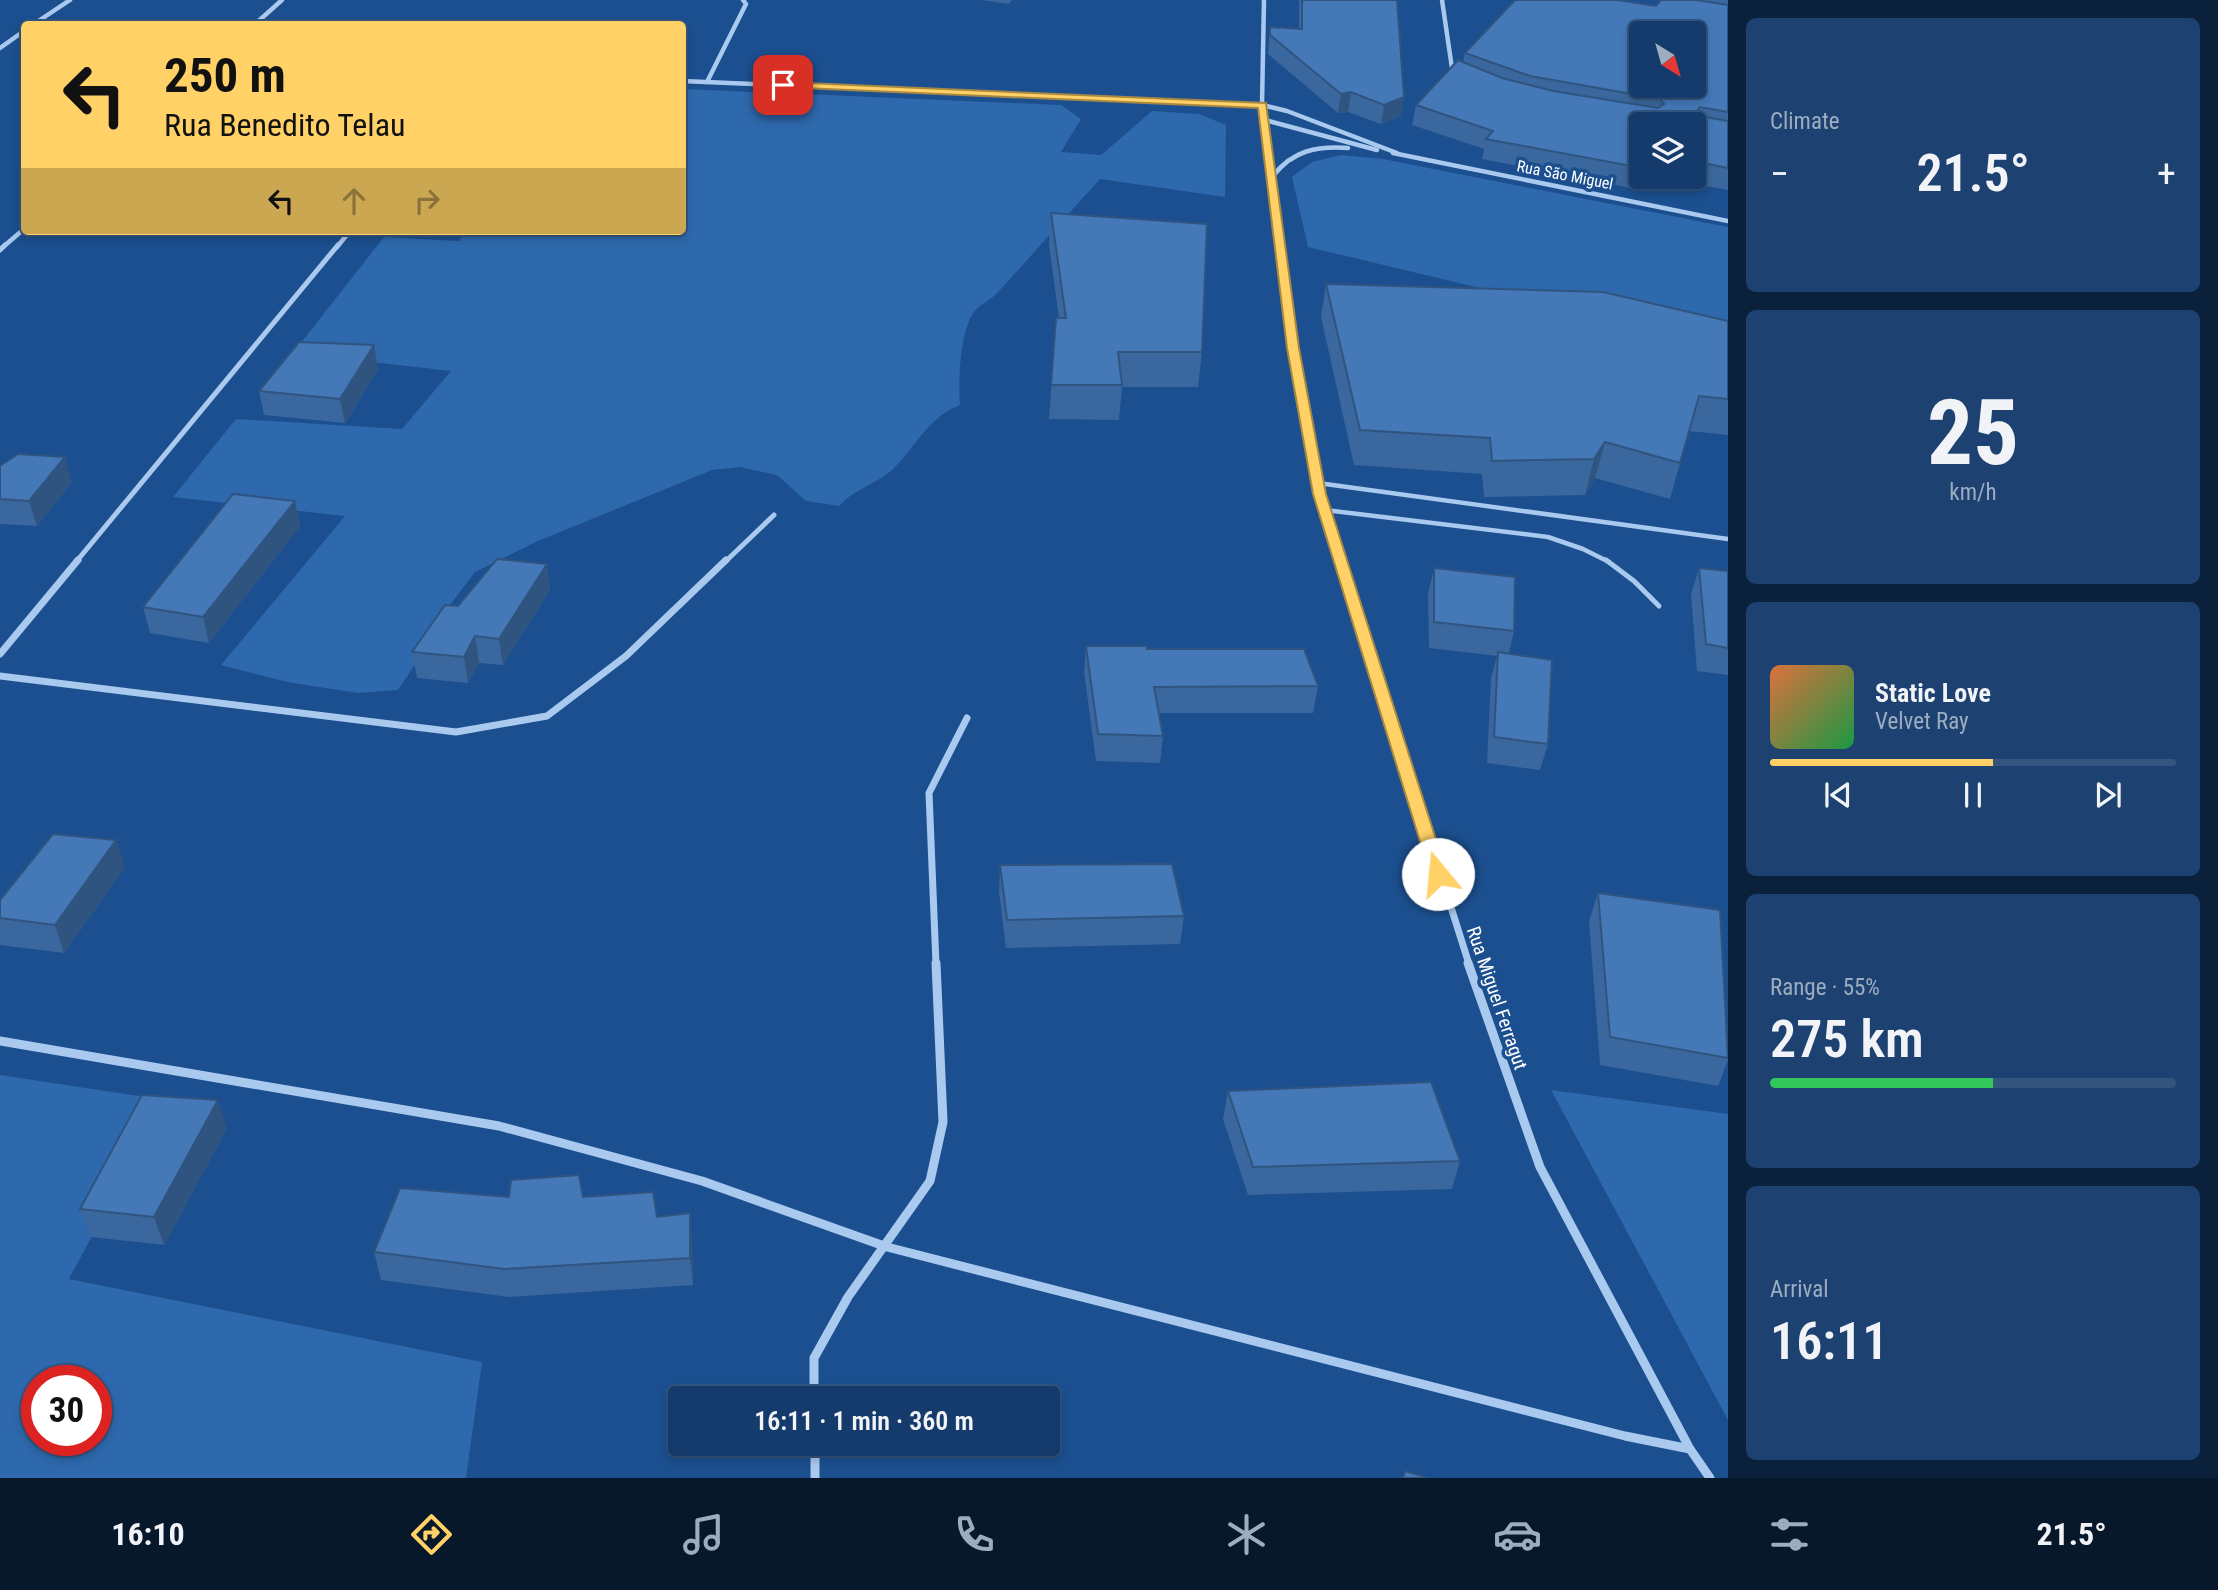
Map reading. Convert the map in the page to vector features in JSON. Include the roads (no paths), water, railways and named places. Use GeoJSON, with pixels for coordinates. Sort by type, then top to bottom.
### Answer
{"type":"FeatureCollection","features":[{"type":"Feature","properties":{"kind":"street"},"geometry":{"type":"LineString","coordinates":[[38,21],[70,0]]}},
{"type":"Feature","properties":{"kind":"street"},"geometry":{"type":"LineString","coordinates":[[258,21],[282,0]]}},
{"type":"Feature","properties":{"kind":"street"},"geometry":{"type":"LineString","coordinates":[[707,82],[746,4],[743,0]]}},
{"type":"Feature","properties":{"kind":"street","name":"Rua Miguel Ferragut"},"geometry":{"type":"LineString","coordinates":[[1264,0],[1262,105],[1293,348],[1325,510],[1455,926],[1540,1167],[1690,1449],[1710,1478]]}},
{"type":"Feature","properties":{"kind":"street"},"geometry":{"type":"LineString","coordinates":[[1441,0],[1451,73],[1460,79]]}},
{"type":"Feature","properties":{"kind":"street"},"geometry":{"type":"LineString","coordinates":[[0,48],[21,33]]}},
{"type":"Feature","properties":{"kind":"street","name":"Rua São Miguel"},"geometry":{"type":"LineString","coordinates":[[686,81],[1262,105],[1287,111],[1397,153]]}},
{"type":"Feature","properties":{"kind":"street","name":"Rua São Miguel"},"geometry":{"type":"LineString","coordinates":[[1265,120],[1356,146],[1728,221]]}},
{"type":"Feature","properties":{"kind":"street","name":"Rua São Miguel"},"geometry":{"type":"LineString","coordinates":[[1273,177],[1282,162],[1296,152],[1314,147],[1397,153]]}},
{"type":"Feature","properties":{"kind":"street"},"geometry":{"type":"LineString","coordinates":[[0,250],[21,232]]}},
{"type":"Feature","properties":{"kind":"street"},"geometry":{"type":"LineString","coordinates":[[0,654],[347,235]]}},
{"type":"Feature","properties":{"kind":"street"},"geometry":{"type":"LineString","coordinates":[[0,676],[456,732],[547,716],[626,656],[774,515]]}},
{"type":"Feature","properties":{"kind":"street"},"geometry":{"type":"LineString","coordinates":[[814,1386],[814,1358],[848,1297],[887,1247],[930,1181],[943,1122],[929,793],[967,718]]}},
{"type":"Feature","properties":{"kind":"street"},"geometry":{"type":"LineString","coordinates":[[0,1041],[499,1126],[702,1181],[887,1247],[1625,1436],[1690,1449]]}},
{"type":"Feature","properties":{"kind":"street"},"geometry":{"type":"LineString","coordinates":[[814,1456],[815,1478]]}},
{"type":"Feature","properties":{"kind":"lane"},"geometry":{"type":"LineString","coordinates":[[1318,483],[1728,539]]}},
{"type":"Feature","properties":{"kind":"lane"},"geometry":{"type":"LineString","coordinates":[[1325,510],[1548,537],[1582,546],[1628,573],[1659,606]]}}]}
